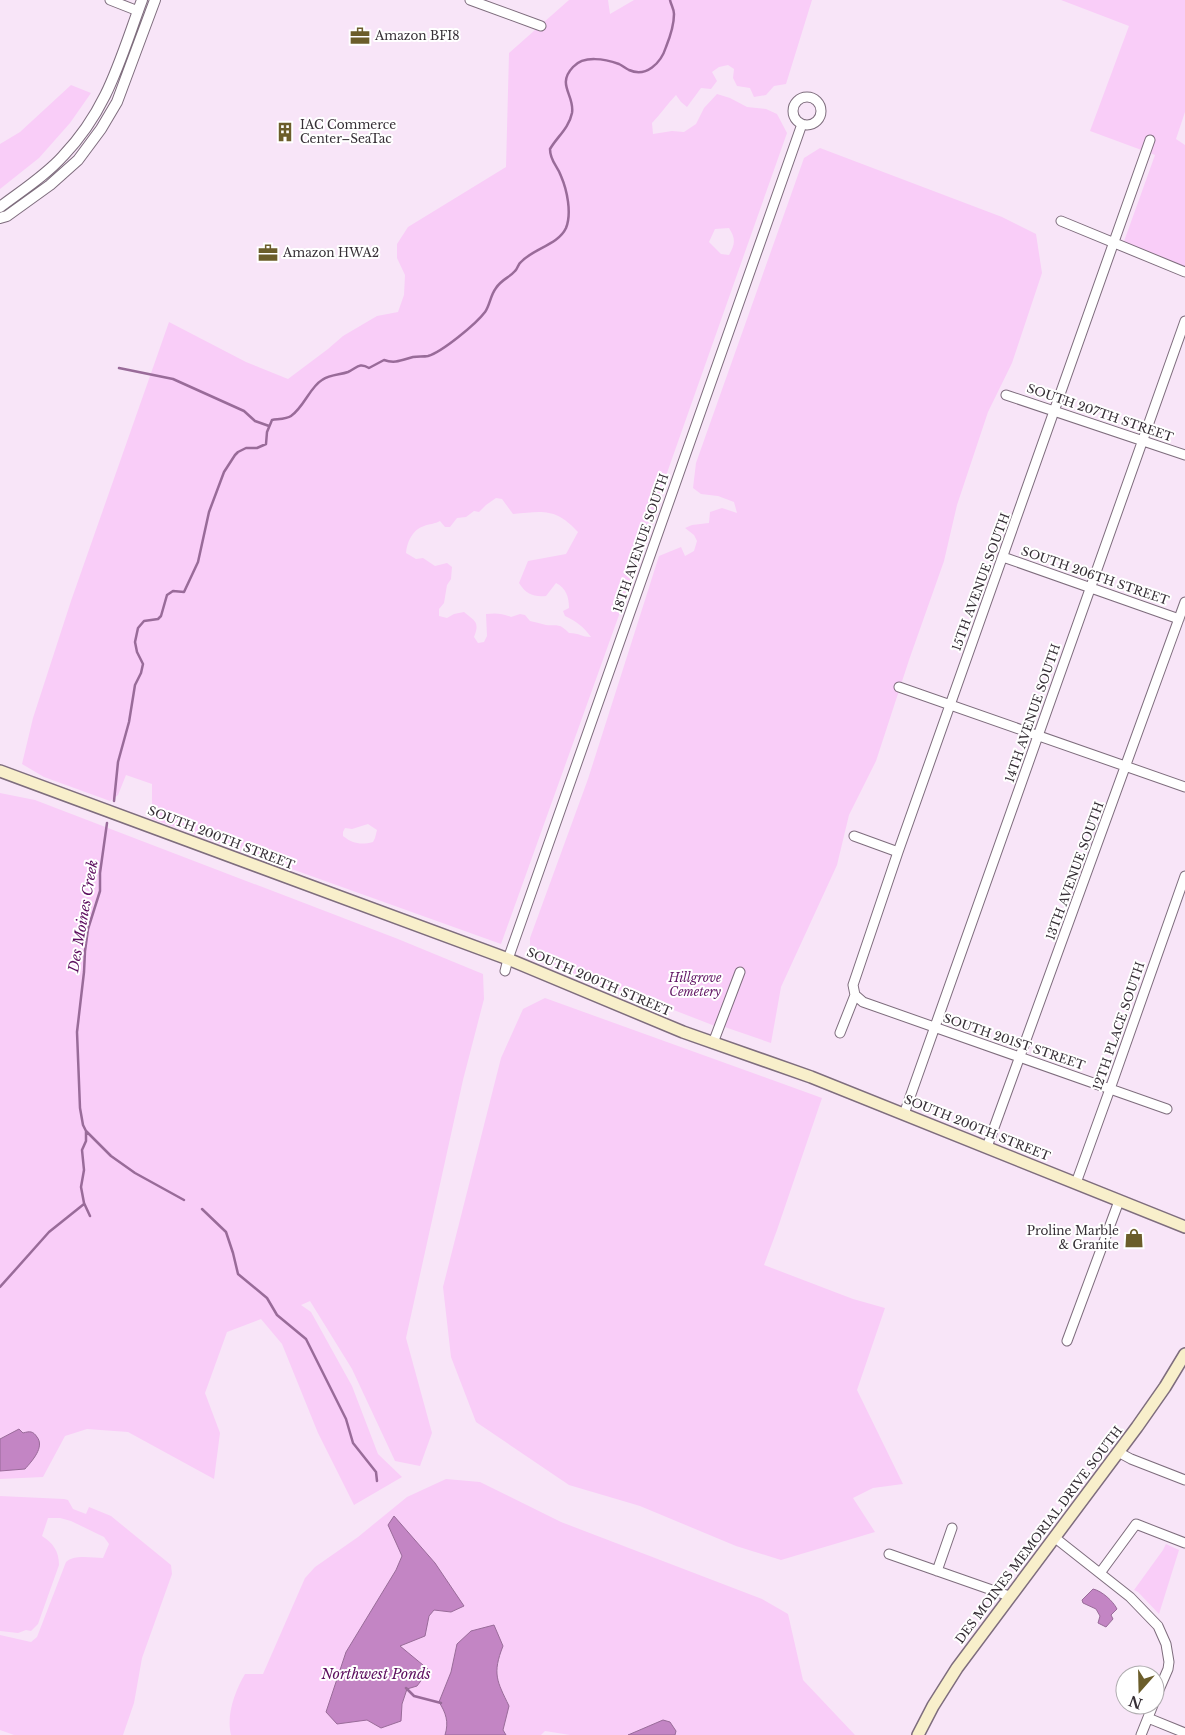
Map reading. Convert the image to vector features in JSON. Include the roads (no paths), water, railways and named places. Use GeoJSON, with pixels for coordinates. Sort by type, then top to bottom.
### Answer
{"type":"FeatureCollection","features":[{"type":"Feature","properties":{"kind":"main road","name":"SOUTH 200TH STREET"},"geometry":{"type":"LineString","coordinates":[[0,771],[508,959],[637,1014],[713,1043],[772,1062],[1185,1227]]}},
{"type":"Feature","properties":{"kind":"main road","name":"DES MOINES MEMORIAL DRIVE SOUTH"},"geometry":{"type":"LineString","coordinates":[[918,1735],[933,1706],[957,1668],[1118,1452],[1165,1387],[1185,1354]]}},
{"type":"Feature","properties":{"kind":"street"},"geometry":{"type":"LineString","coordinates":[[110,0],[138,11]]}},
{"type":"Feature","properties":{"kind":"street"},"geometry":{"type":"LineString","coordinates":[[0,207],[62,157],[86,130],[103,103],[114,78],[142,0]]}},
{"type":"Feature","properties":{"kind":"street"},"geometry":{"type":"LineString","coordinates":[[0,218],[7,216],[50,185],[78,160],[117,102],[155,0]]}},
{"type":"Feature","properties":{"kind":"street"},"geometry":{"type":"LineString","coordinates":[[470,0],[541,26]]}},
{"type":"Feature","properties":{"kind":"street","name":"18TH AVENUE SOUTH"},"geometry":{"type":"LineString","coordinates":[[505,971],[802,124]]}},
{"type":"Feature","properties":{"kind":"street","name":"15TH AVENUE SOUTH"},"geometry":{"type":"LineString","coordinates":[[840,1033],[855,995],[853,985],[898,852],[1150,140]]}},
{"type":"Feature","properties":{"kind":"street"},"geometry":{"type":"LineString","coordinates":[[1061,221],[1185,272]]}},
{"type":"Feature","properties":{"kind":"street","name":"14TH AVENUE SOUTH"},"geometry":{"type":"LineString","coordinates":[[904,1114],[1185,321]]}},
{"type":"Feature","properties":{"kind":"street","name":"SOUTH 207TH STREET"},"geometry":{"type":"LineString","coordinates":[[1006,395],[1185,455]]}},
{"type":"Feature","properties":{"kind":"street","name":"SOUTH 206TH STREET"},"geometry":{"type":"LineString","coordinates":[[1003,557],[1179,619]]}},
{"type":"Feature","properties":{"kind":"street","name":"13TH AVENUE SOUTH"},"geometry":{"type":"LineString","coordinates":[[987,1147],[1185,602]]}},
{"type":"Feature","properties":{"kind":"street"},"geometry":{"type":"LineString","coordinates":[[899,687],[1185,787]]}},
{"type":"Feature","properties":{"kind":"street"},"geometry":{"type":"LineString","coordinates":[[854,836],[898,852]]}},
{"type":"Feature","properties":{"kind":"street","name":"12TH PLACE SOUTH"},"geometry":{"type":"LineString","coordinates":[[1076,1183],[1185,876]]}},
{"type":"Feature","properties":{"kind":"street"},"geometry":{"type":"LineString","coordinates":[[713,1043],[740,972]]}},
{"type":"Feature","properties":{"kind":"street","name":"SOUTH 201ST STREET"},"geometry":{"type":"LineString","coordinates":[[855,995],[863,1002],[1168,1110]]}},
{"type":"Feature","properties":{"kind":"street"},"geometry":{"type":"LineString","coordinates":[[1067,1341],[1120,1201]]}},
{"type":"Feature","properties":{"kind":"street"},"geometry":{"type":"LineString","coordinates":[[1118,1452],[1185,1480]]}},
{"type":"Feature","properties":{"kind":"street"},"geometry":{"type":"LineString","coordinates":[[1100,1573],[1136,1524],[1185,1543]]}},
{"type":"Feature","properties":{"kind":"street"},"geometry":{"type":"LineString","coordinates":[[937,1571],[952,1528]]}},
{"type":"Feature","properties":{"kind":"street"},"geometry":{"type":"LineString","coordinates":[[1054,1537],[1145,1611],[1158,1626],[1168,1654],[1168,1669],[1165,1676]]}},
{"type":"Feature","properties":{"kind":"street"},"geometry":{"type":"LineString","coordinates":[[889,1554],[1009,1596]]}},
{"type":"Feature","properties":{"kind":"street"},"geometry":{"type":"LineString","coordinates":[[1141,1735],[1149,1715]]}},
{"type":"Feature","properties":{"kind":"street"},"geometry":{"type":"LineString","coordinates":[[1148,1718],[1185,1733]]}},
{"type":"Feature","properties":{"kind":"water"},"geometry":{"type":"Polygon","coordinates":[[[19,1429],[23,1433],[33,1433],[37,1437],[39,1449],[37,1454],[25,1469],[0,1471],[0,1439],[19,1429]]]}},
{"type":"Feature","properties":{"kind":"water","name":"Northwest Ponds"},"geometry":{"type":"Polygon","coordinates":[[[394,1516],[435,1563],[464,1606],[451,1612],[434,1610],[429,1616],[425,1636],[400,1646],[429,1670],[417,1686],[407,1689],[402,1704],[401,1721],[381,1728],[367,1720],[337,1724],[326,1712],[346,1652],[396,1570],[402,1556],[388,1525],[394,1516]]]}},
{"type":"Feature","properties":{"kind":"water"},"geometry":{"type":"Polygon","coordinates":[[[1093,1589],[1107,1597],[1117,1609],[1111,1615],[1113,1619],[1106,1627],[1098,1623],[1100,1616],[1096,1609],[1083,1603],[1082,1600],[1093,1589]]]}},
{"type":"Feature","properties":{"kind":"water","name":"Northwest Ponds"},"geometry":{"type":"Polygon","coordinates":[[[494,1625],[503,1646],[497,1677],[509,1706],[503,1730],[506,1735],[445,1735],[446,1718],[439,1702],[451,1672],[457,1644],[471,1631],[494,1625]]]}},
{"type":"Feature","properties":{"kind":"water"},"geometry":{"type":"Polygon","coordinates":[[[663,1720],[670,1722],[676,1731],[675,1735],[628,1735],[663,1720]]]}},
{"type":"Feature","properties":{"kind":"waterway","name":"Des Moines Creek"},"geometry":{"type":"LineString","coordinates":[[114,801],[118,762],[129,722],[135,685],[143,664],[137,652],[135,642],[138,628],[144,621],[158,619],[161,616],[167,595],[173,591],[184,592],[198,562],[209,512],[224,472],[235,455],[246,448],[257,448],[266,444],[267,432],[272,420],[291,416],[300,408],[314,387],[325,378],[348,372],[358,366],[369,368],[384,360],[395,362],[413,357],[428,356],[442,349],[481,317],[487,309],[496,288],[515,271],[526,257],[552,243],[562,234],[568,222],[568,202],[563,182],[552,160],[550,149],[566,128],[572,113],[571,101],[566,85],[568,73],[578,63],[589,59],[613,62],[635,72],[652,68],[664,53],[672,31],[674,10],[670,0]]}},
{"type":"Feature","properties":{"kind":"waterway","name":"Des Moines Creek"},"geometry":{"type":"LineString","coordinates":[[119,368],[173,379],[244,411],[255,421],[269,426]]}},
{"type":"Feature","properties":{"kind":"waterway","name":"Des Moines Creek"},"geometry":{"type":"LineString","coordinates":[[90,1216],[84,1203],[81,1187],[84,1170],[82,1150],[86,1141],[86,1131],[80,1108],[77,1032],[88,929],[100,891],[100,873],[107,823]]}},
{"type":"Feature","properties":{"kind":"waterway","name":"Des Moines Creek"},"geometry":{"type":"LineString","coordinates":[[86,1131],[111,1156],[135,1173],[184,1200]]}},
{"type":"Feature","properties":{"kind":"waterway","name":"Des Moines Creek"},"geometry":{"type":"LineString","coordinates":[[0,1287],[49,1232],[84,1204]]}},
{"type":"Feature","properties":{"kind":"waterway","name":"Des Moines Creek"},"geometry":{"type":"LineString","coordinates":[[202,1209],[226,1232],[238,1274],[267,1298],[277,1315],[306,1339],[346,1419],[353,1443],[376,1472],[377,1481]]}},
{"type":"Feature","properties":{"kind":"waterway","name":"Des Moines Creek"},"geometry":{"type":"LineString","coordinates":[[406,1688],[414,1696],[441,1703]]}},
{"type":"Feature","properties":{"kind":"place","name":"Amazon BFI8"},"geometry":{"type":"Point","coordinates":[360,36]}},
{"type":"Feature","properties":{"kind":"place","name":"IAC Commerce Center–SeaTac"},"geometry":{"type":"Point","coordinates":[285,132]}},
{"type":"Feature","properties":{"kind":"place","name":"Amazon HWA2"},"geometry":{"type":"Point","coordinates":[268,253]}},
{"type":"Feature","properties":{"kind":"place","name":"Proline Marble & Granite"},"geometry":{"type":"Point","coordinates":[1134,1238]}},
{"type":"Feature","properties":{"kind":"park label","name":"Hillgrove Cemetery"},"geometry":{"type":"Point","coordinates":[695,985]}}]}
